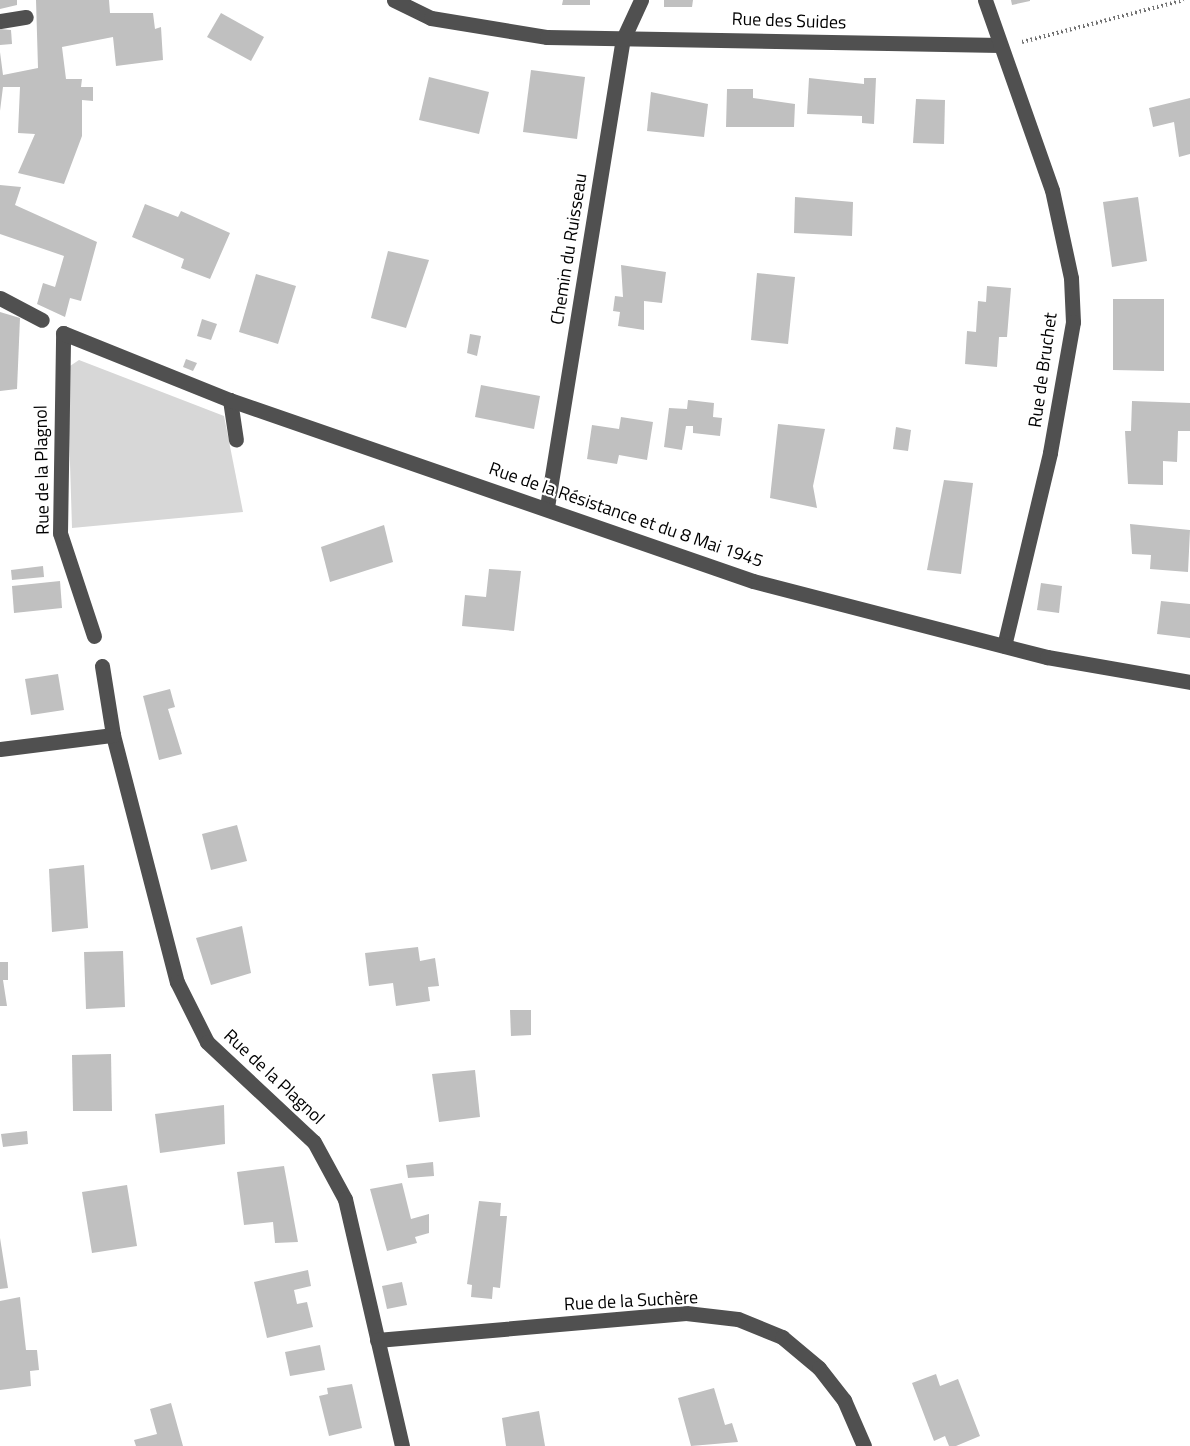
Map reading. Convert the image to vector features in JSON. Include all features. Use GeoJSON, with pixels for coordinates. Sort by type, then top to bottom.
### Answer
{"type":"FeatureCollection","features":[{"type":"Feature","properties":{"kind":"street","name":"Rue des Suides"},"geometry":{"type":"LineString","coordinates":[[394,0],[431,18],[547,37],[1000,45]]}},
{"type":"Feature","properties":{"kind":"street","name":"Chemin du Ruisseau"},"geometry":{"type":"LineString","coordinates":[[547,507],[623,39],[641,0]]}},
{"type":"Feature","properties":{"kind":"street","name":"Rue de Bruchet"},"geometry":{"type":"LineString","coordinates":[[986,0],[1000,45],[1012,67],[1052,190],[1071,278],[1073,322],[1050,453],[1004,646]]}},
{"type":"Feature","properties":{"kind":"street"},"geometry":{"type":"LineString","coordinates":[[0,21],[26,17]]}},
{"type":"Feature","properties":{"kind":"street"},"geometry":{"type":"LineString","coordinates":[[0,298],[42,320]]}},
{"type":"Feature","properties":{"kind":"street","name":"Rue de la Résistance et du 8 Mai 1945"},"geometry":{"type":"LineString","coordinates":[[63,333],[230,400],[547,507],[753,581],[1004,646],[1190,682]]}},
{"type":"Feature","properties":{"kind":"street","name":"Rue de la Plagnol"},"geometry":{"type":"LineString","coordinates":[[63,333],[60,533],[94,636]]}},
{"type":"Feature","properties":{"kind":"street"},"geometry":{"type":"LineString","coordinates":[[230,400],[236,440]]}},
{"type":"Feature","properties":{"kind":"street","name":"Rue de la Plagnol"},"geometry":{"type":"LineString","coordinates":[[102,666],[113,735],[177,982],[207,1042],[319,1152],[345,1198],[402,1446]]}},
{"type":"Feature","properties":{"kind":"street"},"geometry":{"type":"LineString","coordinates":[[0,749],[113,735]]}},
{"type":"Feature","properties":{"kind":"street","name":"Rue de la Suchère"},"geometry":{"type":"LineString","coordinates":[[377,1340],[686,1313],[738,1319],[782,1336],[819,1368],[844,1400],[864,1446]]}},
{"type":"Feature","properties":{"kind":"path"},"geometry":{"type":"LineString","coordinates":[[1000,45],[1184,0]]}},
{"type":"Feature","properties":{"kind":"shaded area"},"geometry":{"type":"Polygon","coordinates":[[[79,360],[224,416],[243,512],[72,528],[67,368],[79,360]]]}},
{"type":"Feature","properties":{"kind":"building"},"geometry":{"type":"Polygon","coordinates":[[[0,0],[17,0],[17,5],[0,9],[0,0]]]}},
{"type":"Feature","properties":{"kind":"building"},"geometry":{"type":"Polygon","coordinates":[[[36,0],[109,0],[110,13],[153,13],[155,29],[161,27],[163,60],[116,66],[113,37],[62,47],[66,79],[82,79],[81,87],[93,87],[93,101],[82,100],[82,136],[64,184],[18,173],[35,134],[18,133],[20,87],[3,87],[0,111],[0,52],[3,75],[38,68],[36,0]]]}},
{"type":"Feature","properties":{"kind":"building"},"geometry":{"type":"Polygon","coordinates":[[[563,0],[590,0],[590,5],[562,5],[563,0]]]}},
{"type":"Feature","properties":{"kind":"building"},"geometry":{"type":"Polygon","coordinates":[[[664,0],[693,0],[692,7],[664,7],[664,0]]]}},
{"type":"Feature","properties":{"kind":"building"},"geometry":{"type":"Polygon","coordinates":[[[1011,0],[1030,0],[1030,1],[1012,5],[1011,0]]]}},
{"type":"Feature","properties":{"kind":"building"},"geometry":{"type":"Polygon","coordinates":[[[221,13],[264,37],[251,61],[207,37],[221,13]]]}},
{"type":"Feature","properties":{"kind":"building"},"geometry":{"type":"Polygon","coordinates":[[[0,29],[11,30],[12,44],[0,45],[0,29]]]}},
{"type":"Feature","properties":{"kind":"building"},"geometry":{"type":"Polygon","coordinates":[[[531,70],[585,77],[577,139],[523,132],[531,70]]]}},
{"type":"Feature","properties":{"kind":"building"},"geometry":{"type":"Polygon","coordinates":[[[429,77],[489,92],[479,134],[419,120],[429,77]]]}},
{"type":"Feature","properties":{"kind":"building"},"geometry":{"type":"Polygon","coordinates":[[[809,78],[864,84],[864,78],[876,78],[874,124],[862,123],[862,116],[807,114],[809,78]]]}},
{"type":"Feature","properties":{"kind":"building"},"geometry":{"type":"Polygon","coordinates":[[[727,89],[753,89],[753,98],[795,104],[794,127],[726,127],[727,89]]]}},
{"type":"Feature","properties":{"kind":"building"},"geometry":{"type":"Polygon","coordinates":[[[651,92],[708,104],[704,137],[647,131],[651,92]]]}},
{"type":"Feature","properties":{"kind":"building"},"geometry":{"type":"Polygon","coordinates":[[[1190,98],[1190,154],[1179,157],[1174,122],[1153,127],[1149,108],[1190,98]]]}},
{"type":"Feature","properties":{"kind":"building"},"geometry":{"type":"Polygon","coordinates":[[[916,99],[945,100],[944,144],[913,143],[916,99]]]}},
{"type":"Feature","properties":{"kind":"building"},"geometry":{"type":"Polygon","coordinates":[[[0,185],[21,187],[15,205],[97,242],[81,301],[70,298],[65,317],[37,304],[43,283],[55,287],[64,256],[0,234],[0,185]]]}},
{"type":"Feature","properties":{"kind":"building"},"geometry":{"type":"Polygon","coordinates":[[[795,197],[853,202],[852,236],[794,233],[795,197]]]}},
{"type":"Feature","properties":{"kind":"building"},"geometry":{"type":"Polygon","coordinates":[[[1138,197],[1147,261],[1112,267],[1103,202],[1138,197]]]}},
{"type":"Feature","properties":{"kind":"building"},"geometry":{"type":"Polygon","coordinates":[[[145,204],[178,217],[181,211],[230,233],[210,279],[181,268],[184,259],[132,237],[145,204]]]}},
{"type":"Feature","properties":{"kind":"building"},"geometry":{"type":"Polygon","coordinates":[[[388,251],[429,260],[406,328],[371,318],[388,251]]]}},
{"type":"Feature","properties":{"kind":"building"},"geometry":{"type":"Polygon","coordinates":[[[621,265],[666,272],[662,303],[644,301],[644,330],[618,326],[620,312],[613,311],[615,296],[623,297],[621,265]]]}},
{"type":"Feature","properties":{"kind":"building"},"geometry":{"type":"Polygon","coordinates":[[[757,273],[795,277],[788,344],[751,340],[757,273]]]}},
{"type":"Feature","properties":{"kind":"building"},"geometry":{"type":"Polygon","coordinates":[[[256,274],[296,286],[278,344],[239,332],[256,274]]]}},
{"type":"Feature","properties":{"kind":"building"},"geometry":{"type":"Polygon","coordinates":[[[987,286],[1011,288],[1007,337],[999,337],[997,367],[965,364],[967,331],[976,332],[978,301],[986,302],[987,286]]]}},
{"type":"Feature","properties":{"kind":"building"},"geometry":{"type":"Polygon","coordinates":[[[1113,299],[1164,299],[1164,371],[1113,370],[1113,299]]]}},
{"type":"Feature","properties":{"kind":"building"},"geometry":{"type":"Polygon","coordinates":[[[0,312],[20,318],[17,389],[0,391],[0,312]]]}},
{"type":"Feature","properties":{"kind":"building"},"geometry":{"type":"Polygon","coordinates":[[[202,319],[217,324],[211,340],[197,336],[202,319]]]}},
{"type":"Feature","properties":{"kind":"building"},"geometry":{"type":"Polygon","coordinates":[[[470,334],[481,336],[477,356],[467,353],[470,334]]]}},
{"type":"Feature","properties":{"kind":"building"},"geometry":{"type":"Polygon","coordinates":[[[186,359],[197,363],[193,371],[183,367],[186,359]]]}},
{"type":"Feature","properties":{"kind":"building"},"geometry":{"type":"Polygon","coordinates":[[[481,385],[540,396],[534,429],[475,417],[481,385]]]}},
{"type":"Feature","properties":{"kind":"building"},"geometry":{"type":"Polygon","coordinates":[[[688,400],[714,403],[713,417],[722,418],[720,436],[693,433],[693,426],[686,426],[682,450],[664,447],[669,408],[687,409],[688,400]]]}},
{"type":"Feature","properties":{"kind":"building"},"geometry":{"type":"Polygon","coordinates":[[[1132,401],[1190,403],[1190,431],[1178,431],[1177,462],[1163,461],[1163,485],[1128,484],[1125,431],[1131,431],[1132,401]]]}},
{"type":"Feature","properties":{"kind":"building"},"geometry":{"type":"Polygon","coordinates":[[[621,417],[653,422],[647,460],[619,455],[617,464],[587,459],[592,425],[619,429],[621,417]]]}},
{"type":"Feature","properties":{"kind":"building"},"geometry":{"type":"Polygon","coordinates":[[[778,424],[825,429],[813,486],[817,508],[770,498],[778,424]]]}},
{"type":"Feature","properties":{"kind":"building"},"geometry":{"type":"Polygon","coordinates":[[[896,427],[911,430],[908,451],[893,449],[896,427]]]}},
{"type":"Feature","properties":{"kind":"building"},"geometry":{"type":"Polygon","coordinates":[[[944,480],[973,483],[961,574],[927,570],[944,480]]]}},
{"type":"Feature","properties":{"kind":"building"},"geometry":{"type":"Polygon","coordinates":[[[1130,524],[1190,530],[1188,572],[1150,569],[1151,555],[1132,554],[1130,524]]]}},
{"type":"Feature","properties":{"kind":"building"},"geometry":{"type":"Polygon","coordinates":[[[384,525],[393,562],[330,582],[321,547],[384,525]]]}},
{"type":"Feature","properties":{"kind":"building"},"geometry":{"type":"Polygon","coordinates":[[[43,566],[44,577],[12,580],[11,570],[43,566]]]}},
{"type":"Feature","properties":{"kind":"building"},"geometry":{"type":"Polygon","coordinates":[[[489,569],[521,571],[514,631],[462,626],[465,595],[486,597],[489,569]]]}},
{"type":"Feature","properties":{"kind":"building"},"geometry":{"type":"Polygon","coordinates":[[[60,581],[62,608],[14,613],[12,586],[60,581]]]}},
{"type":"Feature","properties":{"kind":"building"},"geometry":{"type":"Polygon","coordinates":[[[1041,583],[1062,586],[1059,613],[1037,610],[1041,583]]]}},
{"type":"Feature","properties":{"kind":"building"},"geometry":{"type":"Polygon","coordinates":[[[1161,601],[1190,604],[1190,638],[1157,634],[1161,601]]]}},
{"type":"Feature","properties":{"kind":"building"},"geometry":{"type":"Polygon","coordinates":[[[58,674],[64,710],[31,715],[25,679],[58,674]]]}},
{"type":"Feature","properties":{"kind":"building"},"geometry":{"type":"Polygon","coordinates":[[[170,689],[175,707],[168,709],[182,754],[159,760],[143,696],[170,689]]]}},
{"type":"Feature","properties":{"kind":"building"},"geometry":{"type":"Polygon","coordinates":[[[237,825],[247,861],[211,870],[202,834],[237,825]]]}},
{"type":"Feature","properties":{"kind":"building"},"geometry":{"type":"Polygon","coordinates":[[[84,865],[88,928],[52,932],[49,869],[84,865]]]}},
{"type":"Feature","properties":{"kind":"building"},"geometry":{"type":"Polygon","coordinates":[[[242,926],[251,973],[211,985],[196,938],[242,926]]]}},
{"type":"Feature","properties":{"kind":"building"},"geometry":{"type":"Polygon","coordinates":[[[418,947],[420,961],[435,958],[439,986],[428,987],[430,1001],[396,1006],[393,983],[369,986],[365,953],[418,947]]]}},
{"type":"Feature","properties":{"kind":"building"},"geometry":{"type":"Polygon","coordinates":[[[123,951],[125,1007],[86,1009],[84,952],[123,951]]]}},
{"type":"Feature","properties":{"kind":"building"},"geometry":{"type":"Polygon","coordinates":[[[0,962],[8,962],[8,980],[3,980],[7,1006],[0,1006],[0,962]]]}},
{"type":"Feature","properties":{"kind":"building"},"geometry":{"type":"Polygon","coordinates":[[[510,1010],[531,1010],[531,1035],[511,1036],[510,1010]]]}},
{"type":"Feature","properties":{"kind":"building"},"geometry":{"type":"Polygon","coordinates":[[[111,1054],[112,1111],[73,1111],[72,1055],[111,1054]]]}},
{"type":"Feature","properties":{"kind":"building"},"geometry":{"type":"Polygon","coordinates":[[[475,1070],[480,1117],[439,1122],[432,1074],[475,1070]]]}},
{"type":"Feature","properties":{"kind":"building"},"geometry":{"type":"Polygon","coordinates":[[[224,1105],[225,1144],[160,1153],[155,1114],[224,1105]]]}},
{"type":"Feature","properties":{"kind":"building"},"geometry":{"type":"Polygon","coordinates":[[[27,1131],[28,1144],[3,1147],[1,1134],[27,1131]]]}},
{"type":"Feature","properties":{"kind":"building"},"geometry":{"type":"Polygon","coordinates":[[[433,1162],[434,1176],[408,1178],[406,1165],[433,1162]]]}},
{"type":"Feature","properties":{"kind":"building"},"geometry":{"type":"Polygon","coordinates":[[[284,1166],[298,1242],[275,1243],[273,1222],[244,1225],[237,1172],[284,1166]]]}},
{"type":"Feature","properties":{"kind":"building"},"geometry":{"type":"Polygon","coordinates":[[[402,1183],[411,1219],[429,1214],[429,1233],[415,1237],[417,1243],[387,1251],[370,1189],[402,1183]]]}},
{"type":"Feature","properties":{"kind":"building"},"geometry":{"type":"Polygon","coordinates":[[[127,1185],[137,1246],[92,1253],[82,1192],[127,1185]]]}},
{"type":"Feature","properties":{"kind":"building"},"geometry":{"type":"Polygon","coordinates":[[[479,1201],[501,1203],[500,1216],[507,1216],[500,1288],[493,1287],[492,1299],[471,1297],[472,1285],[467,1284],[479,1201]]]}},
{"type":"Feature","properties":{"kind":"building"},"geometry":{"type":"Polygon","coordinates":[[[0,1238],[8,1288],[0,1289],[0,1238]]]}},
{"type":"Feature","properties":{"kind":"building"},"geometry":{"type":"Polygon","coordinates":[[[308,1270],[311,1286],[294,1290],[297,1304],[307,1302],[313,1327],[267,1338],[254,1282],[308,1270]]]}},
{"type":"Feature","properties":{"kind":"building"},"geometry":{"type":"Polygon","coordinates":[[[402,1282],[407,1305],[387,1309],[382,1286],[402,1282]]]}},
{"type":"Feature","properties":{"kind":"building"},"geometry":{"type":"Polygon","coordinates":[[[20,1297],[26,1350],[37,1350],[39,1370],[30,1371],[31,1386],[0,1390],[0,1301],[20,1297]]]}},
{"type":"Feature","properties":{"kind":"building"},"geometry":{"type":"Polygon","coordinates":[[[320,1345],[325,1370],[290,1376],[285,1352],[320,1345]]]}},
{"type":"Feature","properties":{"kind":"building"},"geometry":{"type":"Polygon","coordinates":[[[936,1374],[940,1386],[958,1379],[980,1436],[956,1446],[949,1446],[945,1436],[934,1441],[912,1383],[936,1374]]]}},
{"type":"Feature","properties":{"kind":"building"},"geometry":{"type":"Polygon","coordinates":[[[352,1384],[362,1428],[329,1436],[319,1396],[328,1394],[327,1388],[352,1384]]]}},
{"type":"Feature","properties":{"kind":"building"},"geometry":{"type":"Polygon","coordinates":[[[714,1388],[725,1425],[732,1423],[738,1442],[691,1446],[678,1398],[714,1388]]]}},
{"type":"Feature","properties":{"kind":"building"},"geometry":{"type":"Polygon","coordinates":[[[171,1403],[183,1446],[136,1446],[134,1440],[157,1434],[150,1409],[171,1403]]]}},
{"type":"Feature","properties":{"kind":"building"},"geometry":{"type":"Polygon","coordinates":[[[539,1411],[545,1446],[506,1446],[502,1418],[539,1411]]]}}]}
